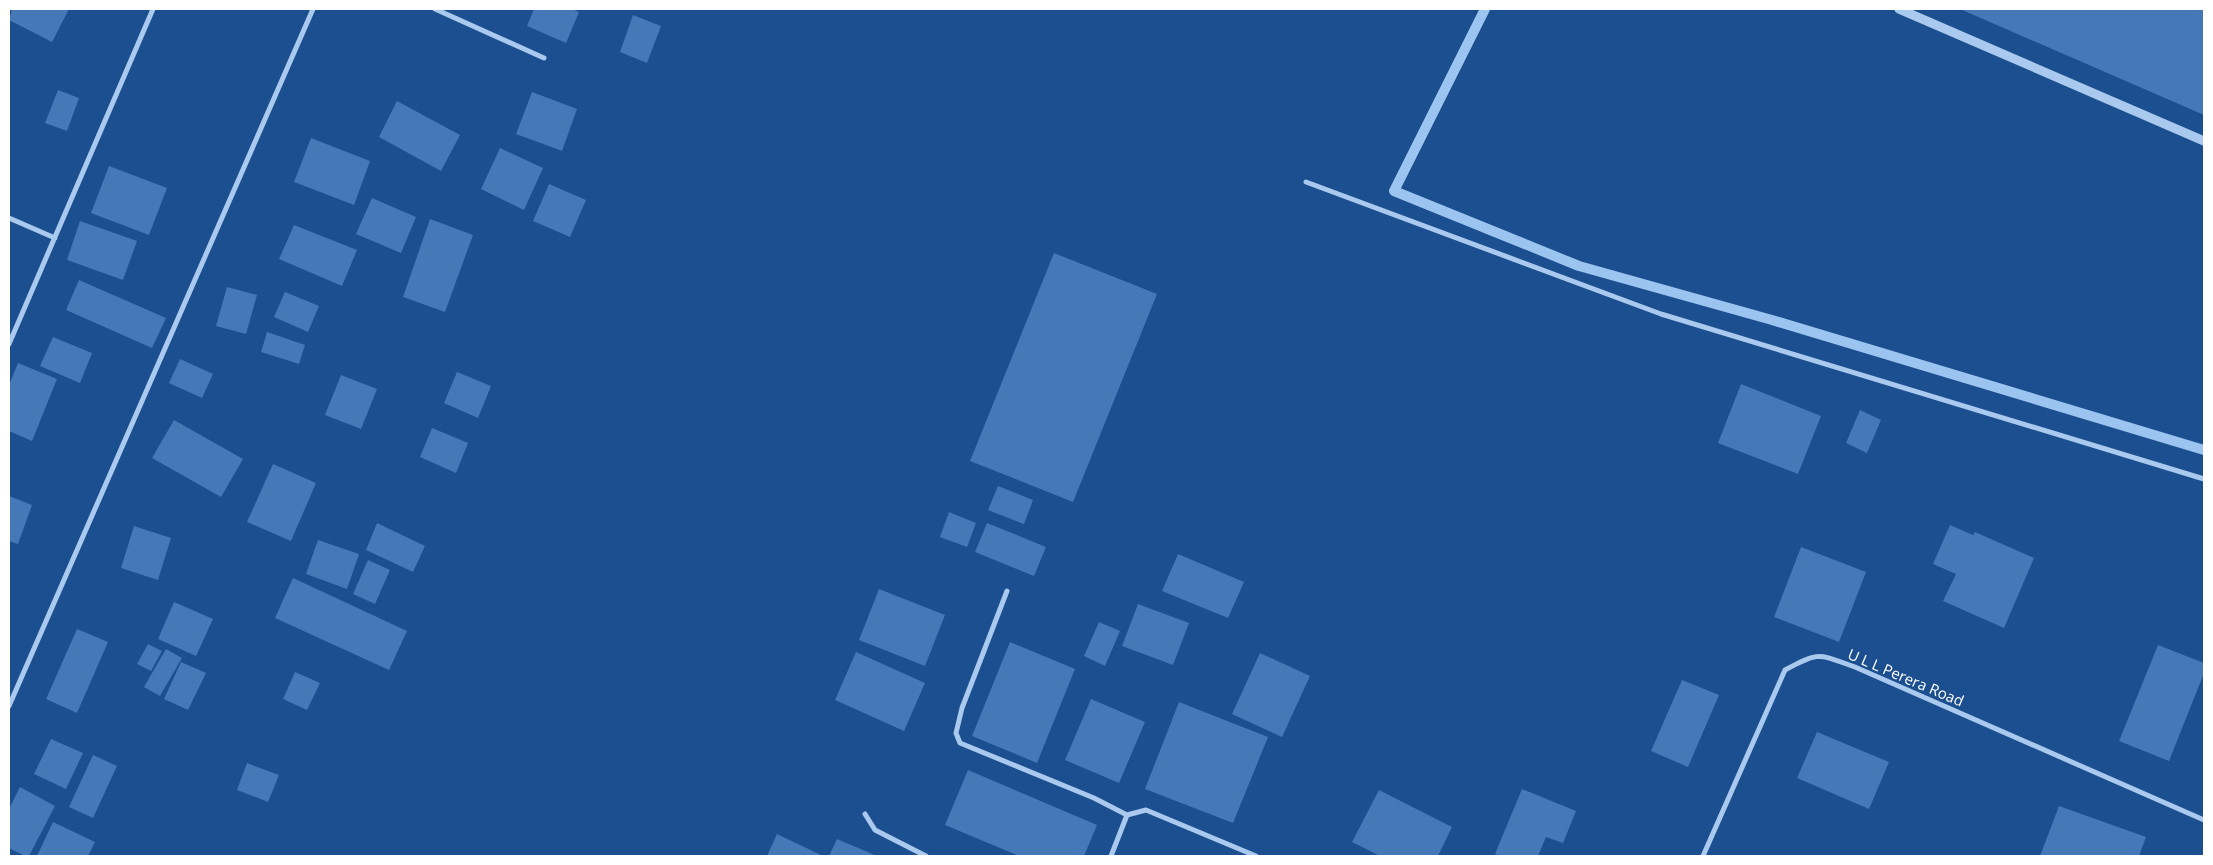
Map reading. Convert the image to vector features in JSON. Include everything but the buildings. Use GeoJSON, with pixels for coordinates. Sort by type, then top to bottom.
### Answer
{"type":"FeatureCollection","features":[{"type":"Feature","properties":{"kind":"street"},"geometry":{"type":"LineString","coordinates":[[9,344],[153,9]]}},
{"type":"Feature","properties":{"kind":"street"},"geometry":{"type":"LineString","coordinates":[[9,706],[313,9]]}},
{"type":"Feature","properties":{"kind":"street"},"geometry":{"type":"LineString","coordinates":[[435,9],[544,58]]}},
{"type":"Feature","properties":{"kind":"street"},"geometry":{"type":"LineString","coordinates":[[1900,9],[2204,141]]}},
{"type":"Feature","properties":{"kind":"street"},"geometry":{"type":"LineString","coordinates":[[1306,182],[1660,314],[2204,479]]}},
{"type":"Feature","properties":{"kind":"street"},"geometry":{"type":"LineString","coordinates":[[9,218],[54,238]]}},
{"type":"Feature","properties":{"kind":"street"},"geometry":{"type":"LineString","coordinates":[[1007,591],[962,708],[956,733],[960,743],[1094,798],[1127,815],[1146,810],[1256,856]]}},
{"type":"Feature","properties":{"kind":"street","name":"U L L Perera Road"},"geometry":{"type":"LineString","coordinates":[[1703,856],[1785,670],[1810,656],[1822,655],[1855,667],[2204,820]]}},
{"type":"Feature","properties":{"kind":"street"},"geometry":{"type":"LineString","coordinates":[[864,814],[875,830],[926,856]]}},
{"type":"Feature","properties":{"kind":"street"},"geometry":{"type":"LineString","coordinates":[[1111,856],[1127,815]]}},
{"type":"Feature","properties":{"kind":"waterway"},"geometry":{"type":"LineString","coordinates":[[1485,9],[1394,191],[1579,266],[1772,320],[2204,450]]}}]}
